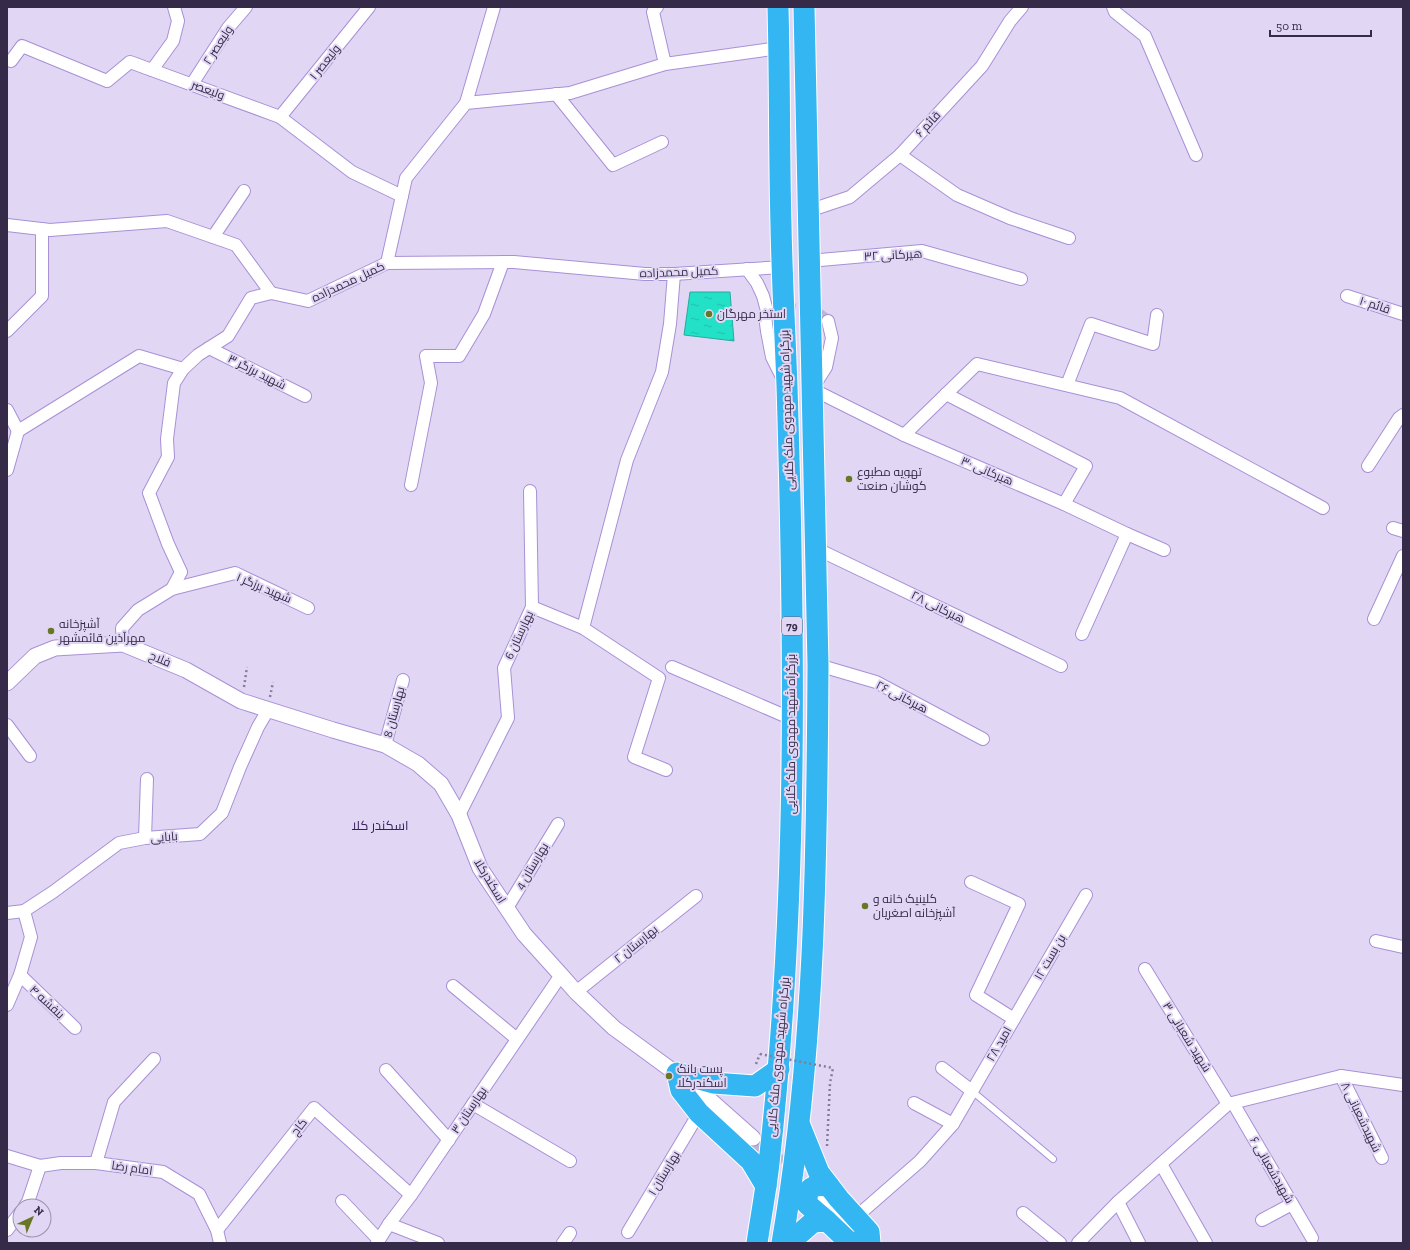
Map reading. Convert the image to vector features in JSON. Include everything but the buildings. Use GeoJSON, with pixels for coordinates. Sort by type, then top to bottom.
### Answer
{"type":"FeatureCollection","features":[{"type":"Feature","properties":{"kind":"highway","name":"بزرگراه شهید مهدوی ملک کلایی"},"geometry":{"type":"LineString","coordinates":[[757,1243],[766,1186],[779,1069],[787,936],[790,849],[792,665],[787,387],[782,267],[778,7]]}},
{"type":"Feature","properties":{"kind":"highway","name":"بزرگراه شهید مهدوی ملک کلایی"},"geometry":{"type":"LineString","coordinates":[[782,1243],[794,1170],[808,1012],[817,779],[818,665],[804,7]]}},
{"type":"Feature","properties":{"kind":"highway"},"geometry":{"type":"LineString","coordinates":[[766,1186],[751,1161],[699,1113],[681,1090],[677,1073],[713,1083],[754,1086],[779,1069]]}},
{"type":"Feature","properties":{"kind":"highway"},"geometry":{"type":"LineString","coordinates":[[799,1124],[822,1185],[856,1217],[869,1232],[870,1243]]}},
{"type":"Feature","properties":{"kind":"highway"},"geometry":{"type":"LineString","coordinates":[[822,1185],[817,1185],[812,1188],[806,1195],[807,1204],[848,1241],[856,1243]]}},
{"type":"Feature","properties":{"kind":"highway"},"geometry":{"type":"LineString","coordinates":[[789,1243],[813,1222],[826,1221]]}},
{"type":"Feature","properties":{"kind":"street"},"geometry":{"type":"LineString","coordinates":[[152,70],[173,41],[178,21],[174,7]]}},
{"type":"Feature","properties":{"kind":"street","name":"ولیعصر ۲"},"geometry":{"type":"LineString","coordinates":[[192,84],[228,28],[246,7]]}},
{"type":"Feature","properties":{"kind":"street","name":"ولیعصر ۱"},"geometry":{"type":"LineString","coordinates":[[280,117],[369,7]]}},
{"type":"Feature","properties":{"kind":"street"},"geometry":{"type":"LineString","coordinates":[[387,263],[406,178],[466,103],[494,7]]}},
{"type":"Feature","properties":{"kind":"street"},"geometry":{"type":"LineString","coordinates":[[656,7],[653,12],[665,64]]}},
{"type":"Feature","properties":{"kind":"street","name":"قائم ۶"},"geometry":{"type":"LineString","coordinates":[[808,211],[850,196],[900,155],[982,66],[1010,21],[1022,7]]}},
{"type":"Feature","properties":{"kind":"street"},"geometry":{"type":"LineString","coordinates":[[1113,7],[1115,12],[1145,36],[1196,155]]}},
{"type":"Feature","properties":{"kind":"street","name":"ولیعصر"},"geometry":{"type":"LineString","coordinates":[[11,61],[22,46],[107,81],[130,62],[280,117],[352,172],[402,196]]}},
{"type":"Feature","properties":{"kind":"street"},"geometry":{"type":"LineString","coordinates":[[466,103],[570,93],[665,64],[779,48]]}},
{"type":"Feature","properties":{"kind":"street"},"geometry":{"type":"LineString","coordinates":[[556,94],[613,165],[662,142]]}},
{"type":"Feature","properties":{"kind":"street"},"geometry":{"type":"LineString","coordinates":[[900,155],[957,195],[1010,218],[1069,238]]}},
{"type":"Feature","properties":{"kind":"street"},"geometry":{"type":"LineString","coordinates":[[213,237],[244,191]]}},
{"type":"Feature","properties":{"kind":"street"},"geometry":{"type":"LineString","coordinates":[[7,225],[50,230],[167,221],[236,245],[271,293]]}},
{"type":"Feature","properties":{"kind":"street"},"geometry":{"type":"LineString","coordinates":[[7,331],[42,296],[42,230]]}},
{"type":"Feature","properties":{"kind":"street","name":"هیرکانی ۳۲"},"geometry":{"type":"LineString","coordinates":[[809,261],[922,251],[1021,279]]}},
{"type":"Feature","properties":{"kind":"street"},"geometry":{"type":"LineString","coordinates":[[411,485],[431,383],[426,356],[459,356],[484,314],[503,262]]}},
{"type":"Feature","properties":{"kind":"street","name":"کمیل محمدزاده"},"geometry":{"type":"LineString","coordinates":[[172,589],[180,572],[149,493],[168,457],[167,439],[174,382],[183,369],[198,355],[228,336],[251,298],[271,293],[308,301],[387,263],[514,262],[645,274],[674,274],[782,267]]}},
{"type":"Feature","properties":{"kind":"street"},"geometry":{"type":"LineString","coordinates":[[747,269],[757,282],[763,296],[767,311],[765,316],[772,357],[787,387]]}},
{"type":"Feature","properties":{"kind":"street"},"geometry":{"type":"LineString","coordinates":[[583,628],[627,460],[662,372],[670,324],[674,274]]}},
{"type":"Feature","properties":{"kind":"street","name":"قائم ۱۰"},"geometry":{"type":"LineString","coordinates":[[1347,296],[1403,314]]}},
{"type":"Feature","properties":{"kind":"street"},"geometry":{"type":"LineString","coordinates":[[1068,385],[1091,324],[1153,344],[1157,315]]}},
{"type":"Feature","properties":{"kind":"street"},"geometry":{"type":"LineString","coordinates":[[812,389],[826,368],[832,338],[828,321]]}},
{"type":"Feature","properties":{"kind":"street","name":"شهید برزگر ۳"},"geometry":{"type":"LineString","coordinates":[[209,348],[304,396]]}},
{"type":"Feature","properties":{"kind":"street"},"geometry":{"type":"LineString","coordinates":[[7,470],[18,431],[139,356],[183,369]]}},
{"type":"Feature","properties":{"kind":"street"},"geometry":{"type":"LineString","coordinates":[[904,434],[977,364],[1120,398],[1322,508]]}},
{"type":"Feature","properties":{"kind":"street","name":"هیرکانی ۳۰"},"geometry":{"type":"LineString","coordinates":[[812,389],[904,434],[1064,504],[1164,550]]}},
{"type":"Feature","properties":{"kind":"street"},"geometry":{"type":"LineString","coordinates":[[946,394],[1086,466],[1064,504]]}},
{"type":"Feature","properties":{"kind":"street"},"geometry":{"type":"LineString","coordinates":[[7,410],[18,431]]}},
{"type":"Feature","properties":{"kind":"street"},"geometry":{"type":"LineString","coordinates":[[1368,466],[1402,418]]}},
{"type":"Feature","properties":{"kind":"street","name":"بهارستان 6"},"geometry":{"type":"LineString","coordinates":[[459,815],[508,718],[504,668],[532,607],[530,491]]}},
{"type":"Feature","properties":{"kind":"street"},"geometry":{"type":"LineString","coordinates":[[1082,634],[1127,534]]}},
{"type":"Feature","properties":{"kind":"street","name":"هیرکانی ۲۸"},"geometry":{"type":"LineString","coordinates":[[815,548],[1061,666]]}},
{"type":"Feature","properties":{"kind":"street"},"geometry":{"type":"LineString","coordinates":[[1374,619],[1403,556]]}},
{"type":"Feature","properties":{"kind":"street","name":"شهید برزگر ۱"},"geometry":{"type":"LineString","coordinates":[[123,644],[122,628],[138,610],[172,589],[235,573],[308,608]]}},
{"type":"Feature","properties":{"kind":"street"},"geometry":{"type":"LineString","coordinates":[[532,607],[583,628],[659,678],[634,757],[666,770]]}},
{"type":"Feature","properties":{"kind":"street","name":"فلاح"},"geometry":{"type":"LineString","coordinates":[[9,676],[35,656],[55,648],[123,644],[186,670],[242,701],[268,710]]}},
{"type":"Feature","properties":{"kind":"street","name":"هیرکانی ۲۶"},"geometry":{"type":"LineString","coordinates":[[818,665],[876,682],[983,740]]}},
{"type":"Feature","properties":{"kind":"street"},"geometry":{"type":"LineString","coordinates":[[672,667],[792,720]]}},
{"type":"Feature","properties":{"kind":"street","name":"بهارستان 8"},"geometry":{"type":"LineString","coordinates":[[385,744],[403,680]]}},
{"type":"Feature","properties":{"kind":"street","name":"اسکندرکلا"},"geometry":{"type":"LineString","coordinates":[[268,710],[385,744],[418,764],[441,784],[459,815],[480,868],[524,934],[576,992],[614,1028],[700,1091],[753,1138]]}},
{"type":"Feature","properties":{"kind":"street","name":"بابایی"},"geometry":{"type":"LineString","coordinates":[[24,911],[70,880],[119,843],[145,838],[200,834],[222,813],[249,747],[268,710]]}},
{"type":"Feature","properties":{"kind":"street"},"geometry":{"type":"LineString","coordinates":[[7,725],[30,756]]}},
{"type":"Feature","properties":{"kind":"street"},"geometry":{"type":"LineString","coordinates":[[145,838],[147,779]]}},
{"type":"Feature","properties":{"kind":"street","name":"بهارستان 4"},"geometry":{"type":"LineString","coordinates":[[507,908],[558,824]]}},
{"type":"Feature","properties":{"kind":"street","name":"امید ۲۸"},"geometry":{"type":"LineString","coordinates":[[856,1217],[920,1161],[953,1124],[1014,1019],[976,995],[1019,904],[971,882]]}},
{"type":"Feature","properties":{"kind":"street","name":"بن بست ۱۲"},"geometry":{"type":"LineString","coordinates":[[1014,1019],[1086,894]]}},
{"type":"Feature","properties":{"kind":"street","name":"بهارستان ۲"},"geometry":{"type":"LineString","coordinates":[[576,992],[696,896]]}},
{"type":"Feature","properties":{"kind":"street"},"geometry":{"type":"LineString","coordinates":[[7,912],[24,911],[31,937],[20,976],[7,1005]]}},
{"type":"Feature","properties":{"kind":"street"},"geometry":{"type":"LineString","coordinates":[[1376,941],[1403,947]]}},
{"type":"Feature","properties":{"kind":"street","name":"شهید شعبانی ۳"},"geometry":{"type":"LineString","coordinates":[[1145,969],[1231,1103]]}},
{"type":"Feature","properties":{"kind":"street","name":"بهارستان ۳"},"geometry":{"type":"LineString","coordinates":[[378,1241],[449,1140],[561,975]]}},
{"type":"Feature","properties":{"kind":"street","name":"بنفشه ۴"},"geometry":{"type":"LineString","coordinates":[[20,976],[75,1028]]}},
{"type":"Feature","properties":{"kind":"street"},"geometry":{"type":"LineString","coordinates":[[454,986],[517,1040]]}},
{"type":"Feature","properties":{"kind":"street"},"geometry":{"type":"LineString","coordinates":[[96,1163],[114,1102],[154,1059]]}},
{"type":"Feature","properties":{"kind":"street"},"geometry":{"type":"LineString","coordinates":[[942,1068],[972,1091]]}},
{"type":"Feature","properties":{"kind":"street"},"geometry":{"type":"LineString","coordinates":[[386,1070],[449,1140]]}},
{"type":"Feature","properties":{"kind":"street"},"geometry":{"type":"LineString","coordinates":[[1078,1243],[1118,1202],[1231,1103],[1341,1076],[1403,1085]]}},
{"type":"Feature","properties":{"kind":"street","name":"شهیدشعبانی ۸"},"geometry":{"type":"LineString","coordinates":[[1341,1076],[1382,1158]]}},
{"type":"Feature","properties":{"kind":"street"},"geometry":{"type":"LineString","coordinates":[[914,1102],[953,1124]]}},
{"type":"Feature","properties":{"kind":"street","name":"شهیدشعبانی ۶"},"geometry":{"type":"LineString","coordinates":[[1231,1103],[1312,1238]]}},
{"type":"Feature","properties":{"kind":"street"},"geometry":{"type":"LineString","coordinates":[[473,1104],[570,1161]]}},
{"type":"Feature","properties":{"kind":"street","name":"کاج"},"geometry":{"type":"LineString","coordinates":[[217,1230],[314,1108],[411,1195]]}},
{"type":"Feature","properties":{"kind":"street","name":"بهارستان ۱"},"geometry":{"type":"LineString","coordinates":[[628,1232],[699,1113]]}},
{"type":"Feature","properties":{"kind":"street","name":"امام رضا"},"geometry":{"type":"LineString","coordinates":[[7,1156],[40,1166],[61,1163],[96,1163],[163,1172],[200,1194],[217,1230],[220,1243]]}},
{"type":"Feature","properties":{"kind":"street"},"geometry":{"type":"LineString","coordinates":[[1161,1164],[1206,1243]]}},
{"type":"Feature","properties":{"kind":"street"},"geometry":{"type":"LineString","coordinates":[[29,1198],[40,1166]]}},
{"type":"Feature","properties":{"kind":"street"},"geometry":{"type":"LineString","coordinates":[[822,1185],[851,1227],[867,1243]]}},
{"type":"Feature","properties":{"kind":"street"},"geometry":{"type":"LineString","coordinates":[[342,1201],[378,1241]]}},
{"type":"Feature","properties":{"kind":"street"},"geometry":{"type":"LineString","coordinates":[[1118,1202],[1139,1243]]}},
{"type":"Feature","properties":{"kind":"street"},"geometry":{"type":"LineString","coordinates":[[1262,1220],[1292,1204]]}},
{"type":"Feature","properties":{"kind":"street"},"geometry":{"type":"LineString","coordinates":[[1023,1213],[1060,1243]]}},
{"type":"Feature","properties":{"kind":"street"},"geometry":{"type":"LineString","coordinates":[[389,1224],[438,1243]]}},
{"type":"Feature","properties":{"kind":"lane"},"geometry":{"type":"LineString","coordinates":[[972,1091],[1053,1159]]}},
{"type":"Feature","properties":{"kind":"path"},"geometry":{"type":"LineString","coordinates":[[242,701],[247,667]]}},
{"type":"Feature","properties":{"kind":"path"},"geometry":{"type":"LineString","coordinates":[[760,1054],[834,1068],[830,1083],[827,1150],[822,1185]]}},
{"type":"Feature","properties":{"kind":"water","name":"استخر مهرگان"},"geometry":{"type":"Polygon","coordinates":[[[690,292],[730,292],[734,341],[684,335],[690,292]]]}},
{"type":"Feature","properties":{"kind":"tunnel"},"geometry":{"type":"LineString","coordinates":[[767,311],[775,306],[818,314],[828,321]]}},
{"type":"Feature","properties":{"kind":"tunnel"},"geometry":{"type":"LineString","coordinates":[[753,1138],[818,1196]]}},
{"type":"Feature","properties":{"kind":"place","name":"استخر مهرگان"},"geometry":{"type":"Point","coordinates":[709,314]}},
{"type":"Feature","properties":{"kind":"place","name":"تهویه مطبوع کوشان صنعت"},"geometry":{"type":"Point","coordinates":[849,479]}},
{"type":"Feature","properties":{"kind":"place","name":"آشپزخانه مهرآذین قائمشهر"},"geometry":{"type":"Point","coordinates":[51,631]}},
{"type":"Feature","properties":{"kind":"place","name":"کلینیک خانه و آشپزخانه اصغریان"},"geometry":{"type":"Point","coordinates":[865,906]}},
{"type":"Feature","properties":{"kind":"place","name":"پست بانک اسکندرکلا"},"geometry":{"type":"Point","coordinates":[669,1076]}},
{"type":"Feature","properties":{"kind":"district","name":"اسکندر کلا"},"geometry":{"type":"Point","coordinates":[380,825]}}]}
